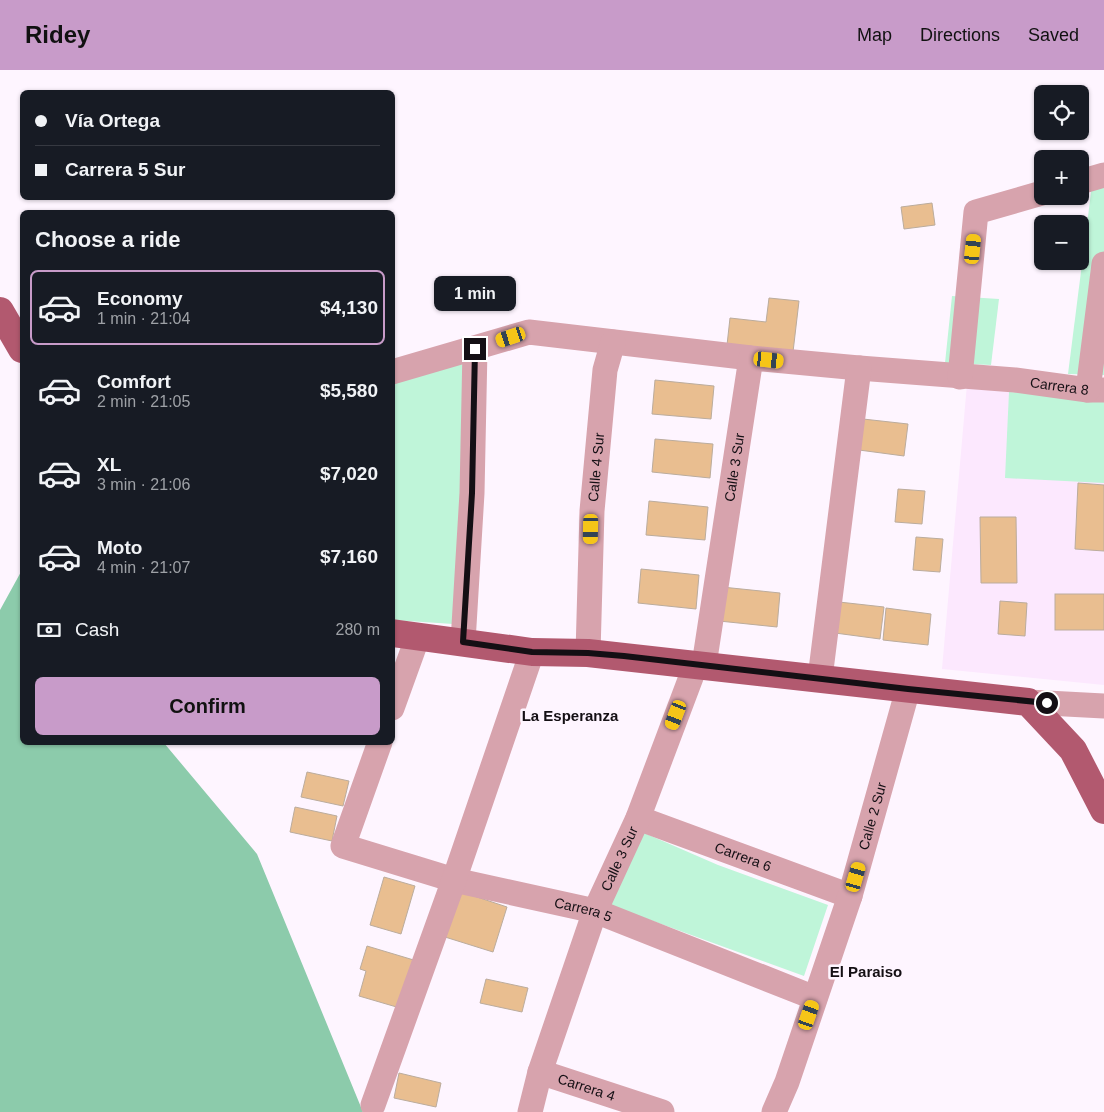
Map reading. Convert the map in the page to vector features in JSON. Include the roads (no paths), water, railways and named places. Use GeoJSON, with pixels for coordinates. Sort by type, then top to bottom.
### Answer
{"type":"FeatureCollection","features":[{"type":"Feature","properties":{"kind":"main road"},"geometry":{"type":"LineString","coordinates":[[0,311],[20,346]]}},
{"type":"Feature","properties":{"kind":"main road"},"geometry":{"type":"LineString","coordinates":[[406,634],[532,652],[588,653],[700,664],[1028,702],[1073,750],[1104,810]]}},
{"type":"Feature","properties":{"kind":"street"},"geometry":{"type":"LineString","coordinates":[[1089,179],[1104,175]]}},
{"type":"Feature","properties":{"kind":"street"},"geometry":{"type":"LineString","coordinates":[[960,377],[976,212],[1034,195]]}},
{"type":"Feature","properties":{"kind":"street"},"geometry":{"type":"LineString","coordinates":[[1096,390],[1104,264]]}},
{"type":"Feature","properties":{"kind":"street","name":"Carrera 8"},"geometry":{"type":"LineString","coordinates":[[395,371],[530,332],[751,358],[960,377],[1015,380],[1096,390]]}},
{"type":"Feature","properties":{"kind":"street","name":"Calle 4 Sur"},"geometry":{"type":"LineString","coordinates":[[588,653],[592,511],[605,370],[613,342]]}},
{"type":"Feature","properties":{"kind":"street"},"geometry":{"type":"LineString","coordinates":[[463,642],[472,493],[475,349]]}},
{"type":"Feature","properties":{"kind":"street","name":"Calle 3 Sur"},"geometry":{"type":"LineString","coordinates":[[530,1112],[540,1072],[595,911],[638,818],[700,664],[751,358]]}},
{"type":"Feature","properties":{"kind":"street"},"geometry":{"type":"LineString","coordinates":[[820,678],[859,368]]}},
{"type":"Feature","properties":{"kind":"street"},"geometry":{"type":"LineString","coordinates":[[395,692],[406,634]]}},
{"type":"Feature","properties":{"kind":"street"},"geometry":{"type":"LineString","coordinates":[[373,1105],[454,880],[532,652]]}},
{"type":"Feature","properties":{"kind":"street","name":"Calle 2 Sur"},"geometry":{"type":"LineString","coordinates":[[774,1112],[787,1082],[850,896],[908,689]]}},
{"type":"Feature","properties":{"kind":"street"},"geometry":{"type":"LineString","coordinates":[[1028,702],[1104,706]]}},
{"type":"Feature","properties":{"kind":"street","name":"Carrera 5"},"geometry":{"type":"LineString","coordinates":[[379,745],[343,846],[454,880],[595,911],[815,998]]}},
{"type":"Feature","properties":{"kind":"street","name":"Carrera 6"},"geometry":{"type":"LineString","coordinates":[[638,818],[850,896]]}},
{"type":"Feature","properties":{"kind":"street","name":"Carrera 4"},"geometry":{"type":"LineString","coordinates":[[540,1072],[662,1112]]}},
{"type":"Feature","properties":{"kind":"district","name":"La Esperanza"},"geometry":{"type":"Point","coordinates":[570,716]}},
{"type":"Feature","properties":{"kind":"district","name":"El Paraiso"},"geometry":{"type":"Point","coordinates":[866,972]}}]}
